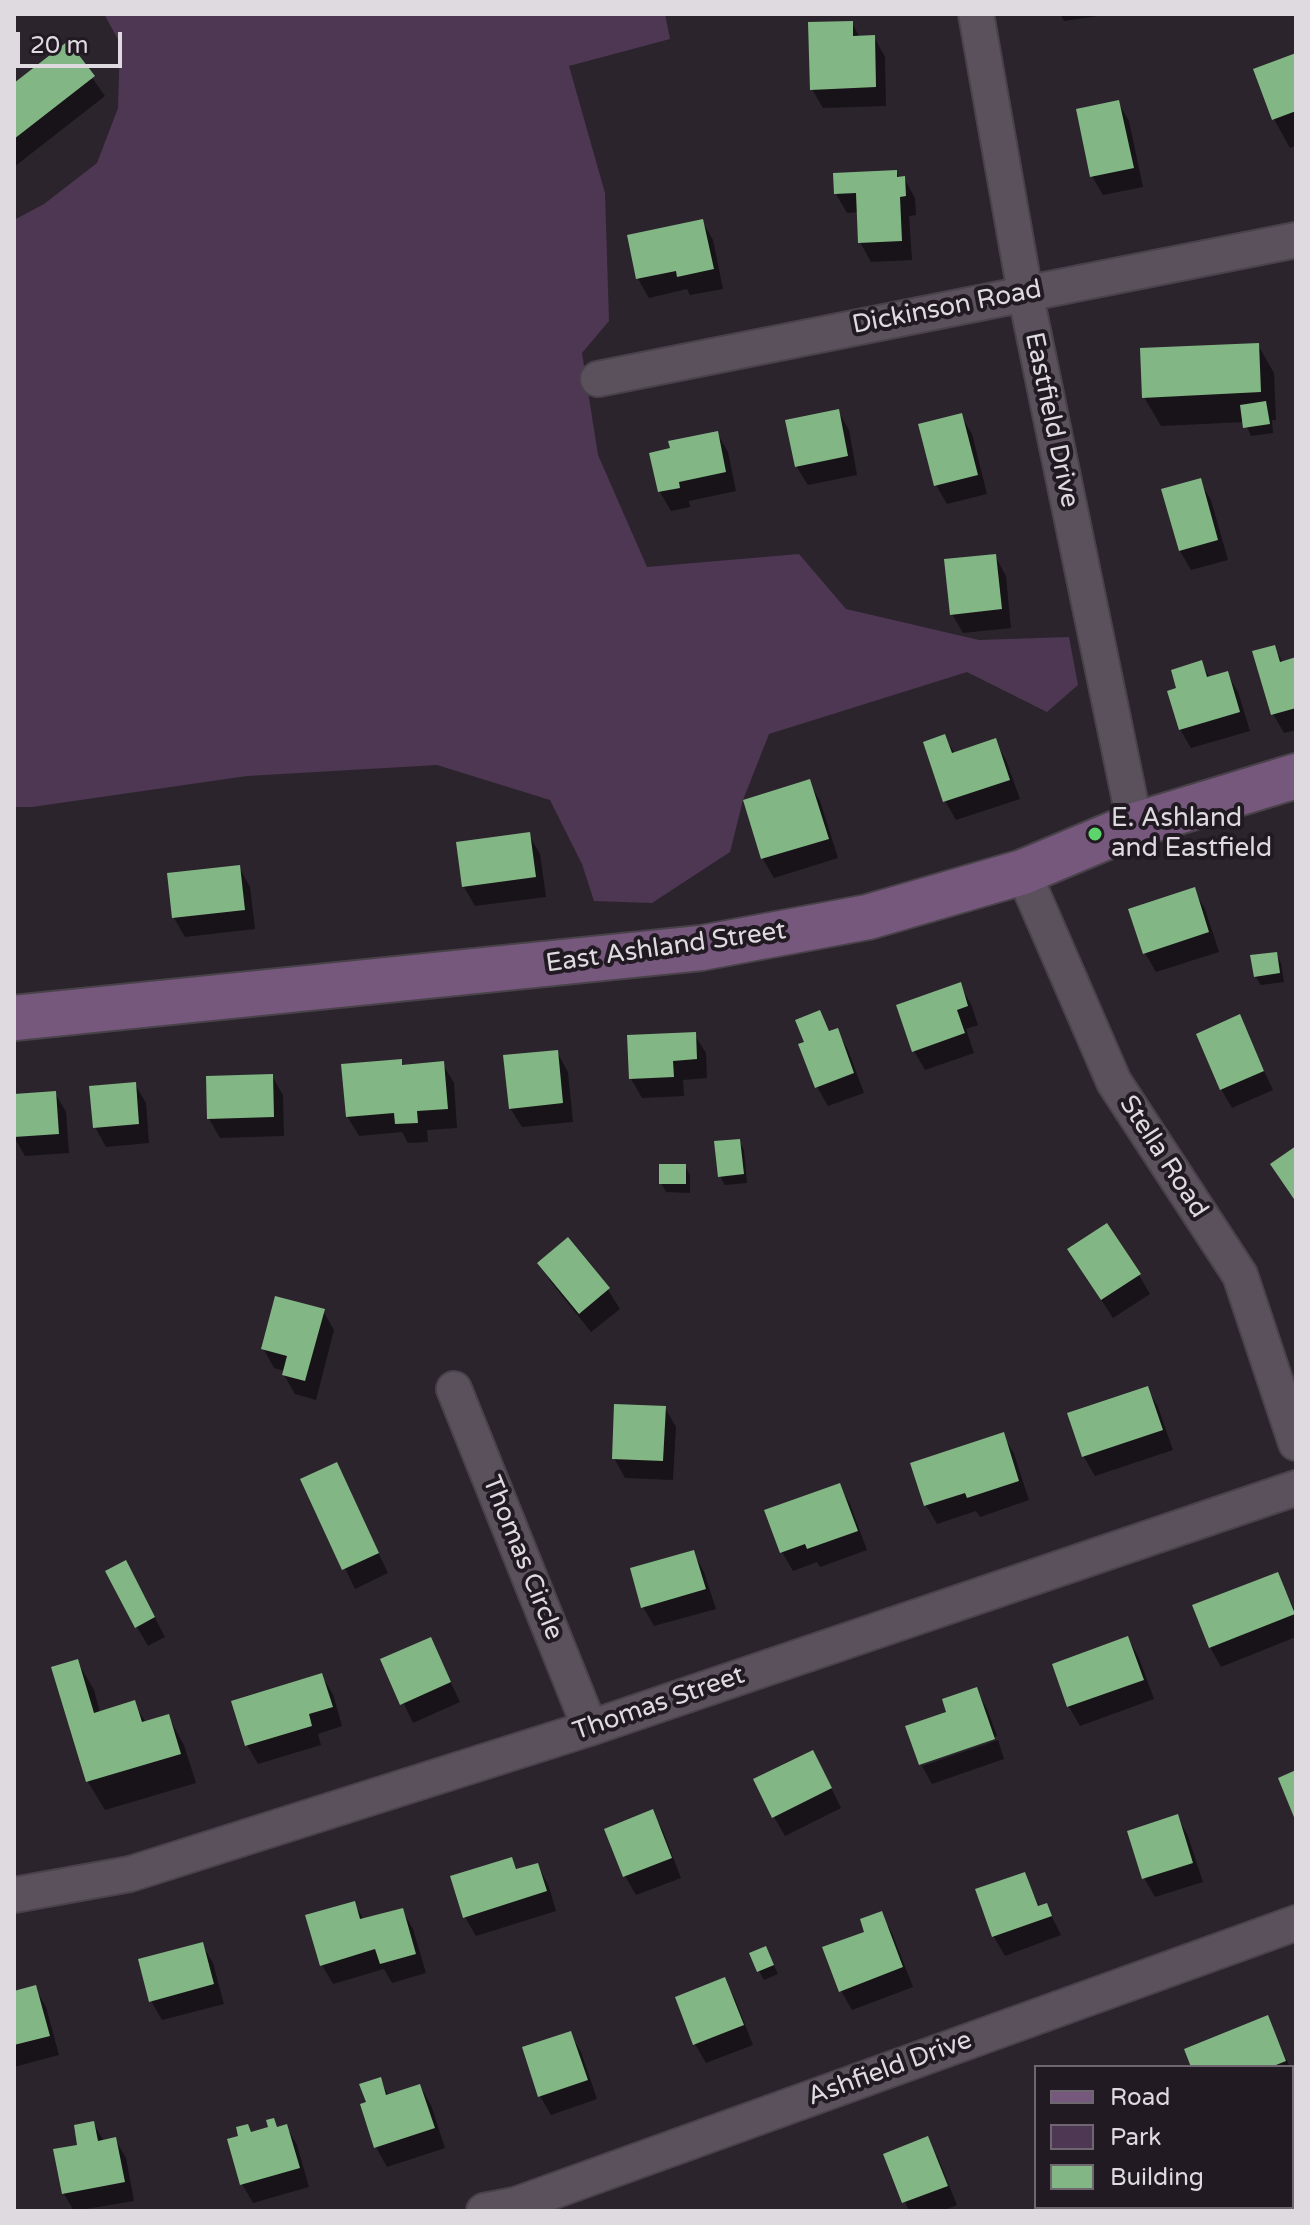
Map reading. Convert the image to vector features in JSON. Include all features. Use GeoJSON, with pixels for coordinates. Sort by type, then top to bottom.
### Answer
{"type":"FeatureCollection","features":[{"type":"Feature","properties":{"kind":"main road","name":"East Ashland Street"},"geometry":{"type":"LineString","coordinates":[[14,1018],[701,948],[868,917],[1023,872],[1135,825],[1296,776]]}},
{"type":"Feature","properties":{"kind":"street","name":"Eastfield Drive"},"geometry":{"type":"LineString","coordinates":[[976,14],[1025,292],[1135,825]]}},
{"type":"Feature","properties":{"kind":"street","name":"Dickinson Road"},"geometry":{"type":"LineString","coordinates":[[598,379],[1296,240]]}},
{"type":"Feature","properties":{"kind":"street","name":"Stella Road"},"geometry":{"type":"LineString","coordinates":[[1023,872],[1114,1082],[1240,1275],[1296,1443]]}},
{"type":"Feature","properties":{"kind":"street","name":"Thomas Circle"},"geometry":{"type":"LineString","coordinates":[[454,1389],[590,1728]]}},
{"type":"Feature","properties":{"kind":"street","name":"Thomas Street"},"geometry":{"type":"LineString","coordinates":[[14,1895],[130,1874],[590,1728],[1296,1488]]}},
{"type":"Feature","properties":{"kind":"street","name":"Ashfield Drive"},"geometry":{"type":"LineString","coordinates":[[484,2211],[515,2205],[1296,1923]]}},
{"type":"Feature","properties":{"kind":"green space"},"geometry":{"type":"Polygon","coordinates":[[[104,14],[665,14],[670,39],[569,66],[605,193],[609,321],[582,353],[598,455],[647,567],[799,554],[846,609],[979,640],[1069,637],[1078,685],[1047,712],[967,672],[769,734],[743,800],[730,852],[652,903],[594,901],[582,864],[550,800],[437,765],[247,776],[14,807],[14,220],[44,204],[97,163],[118,108],[120,43],[104,14]]]}},
{"type":"Feature","properties":{"kind":"building"},"geometry":{"type":"Polygon","coordinates":[[[853,21],[853,36],[875,35],[876,87],[810,90],[808,22],[853,21]]]}},
{"type":"Feature","properties":{"kind":"building"},"geometry":{"type":"Polygon","coordinates":[[[68,41],[95,76],[14,139],[14,83],[68,41]]]}},
{"type":"Feature","properties":{"kind":"building"},"geometry":{"type":"Polygon","coordinates":[[[1296,53],[1296,111],[1272,120],[1253,69],[1296,53]]]}},
{"type":"Feature","properties":{"kind":"building"},"geometry":{"type":"Polygon","coordinates":[[[1119,100],[1134,168],[1090,177],[1076,109],[1119,100]]]}},
{"type":"Feature","properties":{"kind":"building"},"geometry":{"type":"Polygon","coordinates":[[[897,170],[897,177],[905,176],[906,196],[900,197],[902,241],[858,243],[856,193],[834,194],[833,173],[897,170]]]}},
{"type":"Feature","properties":{"kind":"building"},"geometry":{"type":"Polygon","coordinates":[[[703,219],[714,269],[677,277],[676,271],[636,279],[627,235],[703,219]]]}},
{"type":"Feature","properties":{"kind":"building"},"geometry":{"type":"Polygon","coordinates":[[[1259,343],[1261,392],[1142,398],[1140,348],[1259,343]]]}},
{"type":"Feature","properties":{"kind":"building"},"geometry":{"type":"Polygon","coordinates":[[[1266,401],[1270,424],[1243,428],[1240,405],[1266,401]]]}},
{"type":"Feature","properties":{"kind":"building"},"geometry":{"type":"Polygon","coordinates":[[[839,409],[848,456],[795,467],[785,420],[839,409]]]}},
{"type":"Feature","properties":{"kind":"building"},"geometry":{"type":"Polygon","coordinates":[[[962,413],[978,475],[934,486],[918,424],[962,413]]]}},
{"type":"Feature","properties":{"kind":"building"},"geometry":{"type":"Polygon","coordinates":[[[718,431],[726,472],[679,482],[680,488],[658,492],[649,453],[670,448],[668,441],[718,431]]]}},
{"type":"Feature","properties":{"kind":"building"},"geometry":{"type":"Polygon","coordinates":[[[1201,478],[1218,540],[1179,551],[1161,489],[1201,478]]]}},
{"type":"Feature","properties":{"kind":"building"},"geometry":{"type":"Polygon","coordinates":[[[996,554],[1002,609],[950,615],[944,559],[996,554]]]}},
{"type":"Feature","properties":{"kind":"building"},"geometry":{"type":"Polygon","coordinates":[[[1275,645],[1280,662],[1296,657],[1296,708],[1271,715],[1252,651],[1275,645]]]}},
{"type":"Feature","properties":{"kind":"building"},"geometry":{"type":"Polygon","coordinates":[[[1202,660],[1207,677],[1228,671],[1240,712],[1179,730],[1167,691],[1176,688],[1171,670],[1202,660]]]}},
{"type":"Feature","properties":{"kind":"building"},"geometry":{"type":"Polygon","coordinates":[[[945,734],[952,753],[996,738],[1010,780],[943,802],[923,742],[945,734]]]}},
{"type":"Feature","properties":{"kind":"building"},"geometry":{"type":"Polygon","coordinates":[[[810,779],[829,839],[761,859],[743,800],[810,779]]]}},
{"type":"Feature","properties":{"kind":"building"},"geometry":{"type":"Polygon","coordinates":[[[530,832],[536,877],[462,887],[456,842],[530,832]]]}},
{"type":"Feature","properties":{"kind":"building"},"geometry":{"type":"Polygon","coordinates":[[[240,865],[245,910],[172,918],[167,873],[240,865]]]}},
{"type":"Feature","properties":{"kind":"building"},"geometry":{"type":"Polygon","coordinates":[[[1195,887],[1209,932],[1143,954],[1128,909],[1195,887]]]}},
{"type":"Feature","properties":{"kind":"building"},"geometry":{"type":"Polygon","coordinates":[[[1277,952],[1280,973],[1254,977],[1250,955],[1277,952]]]}},
{"type":"Feature","properties":{"kind":"building"},"geometry":{"type":"Polygon","coordinates":[[[961,982],[968,1006],[957,1010],[965,1033],[912,1052],[896,1005],[961,982]]]}},
{"type":"Feature","properties":{"kind":"building"},"geometry":{"type":"Polygon","coordinates":[[[820,1010],[829,1031],[838,1028],[854,1073],[815,1088],[798,1044],[804,1042],[795,1020],[820,1010]]]}},
{"type":"Feature","properties":{"kind":"building"},"geometry":{"type":"Polygon","coordinates":[[[1240,1014],[1264,1071],[1220,1090],[1196,1034],[1240,1014]]]}},
{"type":"Feature","properties":{"kind":"building"},"geometry":{"type":"Polygon","coordinates":[[[696,1032],[697,1059],[673,1061],[674,1077],[629,1079],[627,1035],[696,1032]]]}},
{"type":"Feature","properties":{"kind":"building"},"geometry":{"type":"Polygon","coordinates":[[[558,1050],[563,1103],[509,1109],[503,1055],[558,1050]]]}},
{"type":"Feature","properties":{"kind":"building"},"geometry":{"type":"Polygon","coordinates":[[[402,1059],[402,1065],[444,1061],[448,1109],[417,1111],[418,1123],[395,1124],[394,1113],[346,1117],[341,1064],[402,1059]]]}},
{"type":"Feature","properties":{"kind":"building"},"geometry":{"type":"Polygon","coordinates":[[[273,1074],[274,1117],[207,1119],[206,1076],[273,1074]]]}},
{"type":"Feature","properties":{"kind":"building"},"geometry":{"type":"Polygon","coordinates":[[[136,1082],[139,1124],[93,1128],[89,1086],[136,1082]]]}},
{"type":"Feature","properties":{"kind":"building"},"geometry":{"type":"Polygon","coordinates":[[[56,1091],[59,1134],[14,1137],[14,1094],[56,1091]]]}},
{"type":"Feature","properties":{"kind":"building"},"geometry":{"type":"Polygon","coordinates":[[[740,1139],[744,1174],[718,1177],[714,1141],[740,1139]]]}},
{"type":"Feature","properties":{"kind":"building"},"geometry":{"type":"Polygon","coordinates":[[[1296,1146],[1296,1202],[1270,1164],[1296,1146]]]}},
{"type":"Feature","properties":{"kind":"building"},"geometry":{"type":"Polygon","coordinates":[[[659,1164],[686,1164],[686,1184],[659,1184],[659,1164]]]}},
{"type":"Feature","properties":{"kind":"building"},"geometry":{"type":"Polygon","coordinates":[[[1107,1223],[1141,1274],[1101,1300],[1067,1249],[1107,1223]]]}},
{"type":"Feature","properties":{"kind":"building"},"geometry":{"type":"Polygon","coordinates":[[[568,1237],[610,1288],[579,1314],[537,1263],[568,1237]]]}},
{"type":"Feature","properties":{"kind":"building"},"geometry":{"type":"Polygon","coordinates":[[[275,1296],[325,1309],[305,1381],[282,1375],[287,1356],[261,1349],[275,1296]]]}},
{"type":"Feature","properties":{"kind":"building"},"geometry":{"type":"Polygon","coordinates":[[[1148,1386],[1163,1430],[1082,1457],[1067,1413],[1148,1386]]]}},
{"type":"Feature","properties":{"kind":"building"},"geometry":{"type":"Polygon","coordinates":[[[614,1404],[666,1406],[663,1461],[612,1459],[614,1404]]]}},
{"type":"Feature","properties":{"kind":"building"},"geometry":{"type":"Polygon","coordinates":[[[1004,1432],[1019,1481],[967,1498],[965,1493],[924,1506],[910,1463],[1004,1432]]]}},
{"type":"Feature","properties":{"kind":"building"},"geometry":{"type":"Polygon","coordinates":[[[337,1462],[379,1553],[342,1570],[300,1479],[337,1462]]]}},
{"type":"Feature","properties":{"kind":"building"},"geometry":{"type":"Polygon","coordinates":[[[840,1483],[858,1531],[807,1549],[805,1544],[780,1553],[764,1510],[840,1483]]]}},
{"type":"Feature","properties":{"kind":"building"},"geometry":{"type":"Polygon","coordinates":[[[694,1550],[706,1589],[641,1608],[630,1568],[694,1550]]]}},
{"type":"Feature","properties":{"kind":"building"},"geometry":{"type":"Polygon","coordinates":[[[126,1560],[155,1617],[135,1628],[105,1571],[126,1560]]]}},
{"type":"Feature","properties":{"kind":"building"},"geometry":{"type":"Polygon","coordinates":[[[1278,1572],[1295,1614],[1209,1648],[1192,1605],[1278,1572]]]}},
{"type":"Feature","properties":{"kind":"building"},"geometry":{"type":"Polygon","coordinates":[[[1128,1636],[1144,1680],[1067,1707],[1052,1664],[1128,1636]]]}},
{"type":"Feature","properties":{"kind":"building"},"geometry":{"type":"Polygon","coordinates":[[[431,1637],[451,1682],[400,1705],[380,1659],[431,1637]]]}},
{"type":"Feature","properties":{"kind":"building"},"geometry":{"type":"Polygon","coordinates":[[[78,1659],[94,1713],[135,1700],[142,1722],[169,1714],[181,1754],[86,1782],[51,1667],[78,1659]]]}},
{"type":"Feature","properties":{"kind":"building"},"geometry":{"type":"Polygon","coordinates":[[[322,1673],[333,1707],[309,1714],[312,1726],[245,1746],[231,1701],[322,1673]]]}},
{"type":"Feature","properties":{"kind":"building"},"geometry":{"type":"Polygon","coordinates":[[[977,1687],[995,1739],[919,1765],[905,1726],[946,1712],[942,1699],[977,1687]]]}},
{"type":"Feature","properties":{"kind":"building"},"geometry":{"type":"Polygon","coordinates":[[[813,1750],[832,1788],[772,1818],[753,1779],[813,1750]]]}},
{"type":"Feature","properties":{"kind":"building"},"geometry":{"type":"Polygon","coordinates":[[[1296,1770],[1296,1822],[1278,1778],[1296,1770]]]}},
{"type":"Feature","properties":{"kind":"building"},"geometry":{"type":"Polygon","coordinates":[[[653,1809],[672,1858],[623,1877],[604,1829],[653,1809]]]}},
{"type":"Feature","properties":{"kind":"building"},"geometry":{"type":"Polygon","coordinates":[[[1178,1814],[1193,1863],[1142,1879],[1127,1831],[1178,1814]]]}},
{"type":"Feature","properties":{"kind":"building"},"geometry":{"type":"Polygon","coordinates":[[[512,1857],[516,1869],[538,1863],[547,1891],[463,1918],[450,1876],[512,1857]]]}},
{"type":"Feature","properties":{"kind":"building"},"geometry":{"type":"Polygon","coordinates":[[[1025,1872],[1038,1906],[1047,1903],[1052,1916],[992,1937],[975,1889],[1025,1872]]]}},
{"type":"Feature","properties":{"kind":"building"},"geometry":{"type":"Polygon","coordinates":[[[355,1901],[360,1919],[403,1908],[416,1954],[380,1964],[375,1949],[320,1966],[305,1915],[355,1901]]]}},
{"type":"Feature","properties":{"kind":"building"},"geometry":{"type":"Polygon","coordinates":[[[882,1911],[903,1967],[839,1992],[822,1947],[864,1932],[860,1919],[882,1911]]]}},
{"type":"Feature","properties":{"kind":"building"},"geometry":{"type":"Polygon","coordinates":[[[203,1942],[214,1984],[149,2002],[138,1959],[203,1942]]]}},
{"type":"Feature","properties":{"kind":"building"},"geometry":{"type":"Polygon","coordinates":[[[766,1946],[774,1965],[757,1972],[749,1953],[766,1946]]]}},
{"type":"Feature","properties":{"kind":"building"},"geometry":{"type":"Polygon","coordinates":[[[725,1977],[744,2025],[693,2045],[675,1997],[725,1977]]]}},
{"type":"Feature","properties":{"kind":"building"},"geometry":{"type":"Polygon","coordinates":[[[36,1985],[50,2036],[14,2045],[14,1991],[36,1985]]]}},
{"type":"Feature","properties":{"kind":"building"},"geometry":{"type":"Polygon","coordinates":[[[1268,2015],[1286,2061],[1276,2065],[1190,2065],[1184,2049],[1268,2015]]]}},
{"type":"Feature","properties":{"kind":"building"},"geometry":{"type":"Polygon","coordinates":[[[571,2031],[588,2080],[538,2097],[522,2047],[571,2031]]]}},
{"type":"Feature","properties":{"kind":"building"},"geometry":{"type":"Polygon","coordinates":[[[381,2077],[386,2095],[420,2084],[435,2128],[374,2148],[360,2104],[366,2102],[359,2084],[381,2077]]]}},
{"type":"Feature","properties":{"kind":"building"},"geometry":{"type":"Polygon","coordinates":[[[274,2118],[277,2127],[287,2124],[300,2168],[240,2185],[227,2139],[238,2136],[236,2127],[248,2124],[251,2132],[268,2127],[266,2120],[274,2118]]]}},
{"type":"Feature","properties":{"kind":"building"},"geometry":{"type":"Polygon","coordinates":[[[94,2121],[98,2141],[116,2137],[125,2182],[62,2194],[53,2149],[77,2145],[74,2125],[94,2121]]]}},
{"type":"Feature","properties":{"kind":"building"},"geometry":{"type":"Polygon","coordinates":[[[928,2136],[948,2186],[902,2203],[883,2154],[928,2136]]]}},
{"type":"Feature","properties":{"kind":"place","name":"E. Ashland and Eastfield"},"geometry":{"type":"Point","coordinates":[1095,834]}}]}
